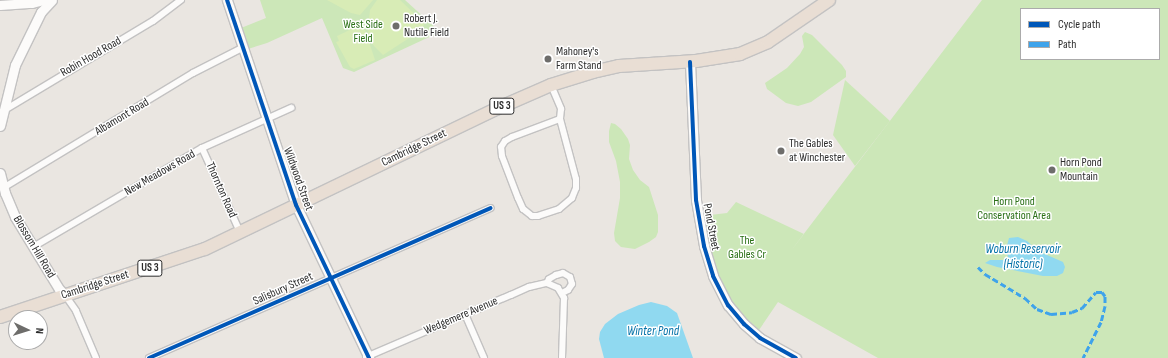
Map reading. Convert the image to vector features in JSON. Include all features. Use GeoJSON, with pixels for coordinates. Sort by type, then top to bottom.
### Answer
{"type":"FeatureCollection","features":[{"type":"Feature","properties":{"kind":"highway","name":"Cambridge Street"},"geometry":{"type":"LineString","coordinates":[[0,317],[187,256],[496,109],[552,85],[593,72],[619,66],[690,62],[725,58],[752,50],[780,35],[829,0]]}},
{"type":"Feature","properties":{"kind":"street"},"geometry":{"type":"LineString","coordinates":[[0,5],[32,3],[43,0]]}},
{"type":"Feature","properties":{"kind":"street"},"geometry":{"type":"LineString","coordinates":[[0,126],[1,112],[15,65],[41,12],[52,0]]}},
{"type":"Feature","properties":{"kind":"street","name":"Robin Hood Road"},"geometry":{"type":"LineString","coordinates":[[1,112],[153,21],[181,0]]}},
{"type":"Feature","properties":{"kind":"street","name":"Wildwood Street"},"geometry":{"type":"LineString","coordinates":[[227,0],[296,205],[367,358]]}},
{"type":"Feature","properties":{"kind":"street","name":"Albamont Road"},"geometry":{"type":"LineString","coordinates":[[3,188],[193,73],[242,48]]}},
{"type":"Feature","properties":{"kind":"street","name":"Pond Street"},"geometry":{"type":"LineString","coordinates":[[690,62],[696,200],[703,240],[713,276],[722,296],[744,324],[760,338],[796,358]]}},
{"type":"Feature","properties":{"kind":"street"},"geometry":{"type":"LineString","coordinates":[[552,85],[561,109],[560,119],[576,179],[575,193],[568,202],[559,209],[538,216],[532,216],[523,209],[518,198],[502,156],[501,147],[505,141],[512,137],[560,119]]}},
{"type":"Feature","properties":{"kind":"street","name":"New Meadows Road"},"geometry":{"type":"LineString","coordinates":[[33,247],[202,148],[291,108]]}},
{"type":"Feature","properties":{"kind":"street","name":"Thornton Road"},"geometry":{"type":"LineString","coordinates":[[202,148],[240,232]]}},
{"type":"Feature","properties":{"kind":"street","name":"Blossom Hill Road"},"geometry":{"type":"LineString","coordinates":[[0,173],[3,188],[15,217],[59,289],[65,295]]}},
{"type":"Feature","properties":{"kind":"street","name":"Salisbury Street"},"geometry":{"type":"LineString","coordinates":[[149,358],[490,208]]}},
{"type":"Feature","properties":{"kind":"street","name":"Wedgemere Avenue"},"geometry":{"type":"LineString","coordinates":[[367,358],[465,314],[530,287],[546,283],[549,279],[563,273],[570,277],[572,284],[568,290],[560,291]]}},
{"type":"Feature","properties":{"kind":"street"},"geometry":{"type":"LineString","coordinates":[[546,283],[560,291],[565,306],[562,358]]}},
{"type":"Feature","properties":{"kind":"street"},"geometry":{"type":"LineString","coordinates":[[65,295],[76,311],[96,358]]}},
{"type":"Feature","properties":{"kind":"street"},"geometry":{"type":"LineString","coordinates":[[465,314],[484,358]]}},
{"type":"Feature","properties":{"kind":"green space","name":"West Side Field"},"geometry":{"type":"Polygon","coordinates":[[[260,0],[405,0],[440,32],[354,72],[343,68],[322,18],[267,43],[248,49],[241,28],[266,18],[260,0]]]}},
{"type":"Feature","properties":{"kind":"green space"},"geometry":{"type":"Polygon","coordinates":[[[327,0],[373,0],[360,15],[351,13],[327,0]]]}},
{"type":"Feature","properties":{"kind":"green space","name":"Robert J. Nutile Field"},"geometry":{"type":"Polygon","coordinates":[[[377,0],[400,0],[424,23],[423,29],[383,55],[374,46],[369,38],[368,28],[370,10],[377,0]]]}},
{"type":"Feature","properties":{"kind":"green space","name":"Horn Pond Conservation Area"},"geometry":{"type":"Polygon","coordinates":[[[982,0],[1168,0],[1168,358],[878,358],[778,302],[759,330],[735,308],[728,297],[714,263],[702,216],[727,213],[736,202],[804,234],[982,0]]]}},
{"type":"Feature","properties":{"kind":"green space"},"geometry":{"type":"Polygon","coordinates":[[[356,27],[365,30],[375,60],[354,69],[350,67],[336,42],[339,41],[337,36],[356,27]]]}},
{"type":"Feature","properties":{"kind":"green space"},"geometry":{"type":"Polygon","coordinates":[[[805,32],[812,35],[842,65],[846,71],[846,77],[811,102],[798,106],[786,103],[767,89],[765,83],[787,68],[800,54],[804,47],[802,36],[805,32]]]}},
{"type":"Feature","properties":{"kind":"green space"},"geometry":{"type":"Polygon","coordinates":[[[845,80],[890,121],[855,166],[833,135],[845,80]]]}},
{"type":"Feature","properties":{"kind":"green space"},"geometry":{"type":"Polygon","coordinates":[[[611,123],[615,124],[621,129],[628,139],[630,145],[629,159],[633,170],[640,180],[649,187],[658,215],[658,232],[656,237],[635,249],[621,247],[615,241],[614,233],[620,198],[620,182],[616,161],[609,142],[611,123]]]}},
{"type":"Feature","properties":{"kind":"water","name":"Woburn Reservoir (Historic)"},"geometry":{"type":"Polygon","coordinates":[[[1018,237],[1027,241],[1038,251],[1063,262],[1065,267],[1063,273],[1057,276],[1043,276],[997,267],[985,263],[990,260],[1003,260],[1008,257],[1006,249],[1009,238],[1018,237]]]}},
{"type":"Feature","properties":{"kind":"water","name":"Winter Pond"},"geometry":{"type":"Polygon","coordinates":[[[651,302],[667,306],[677,313],[693,358],[604,358],[599,339],[600,332],[605,324],[618,314],[639,305],[651,302]]]}},
{"type":"Feature","properties":{"kind":"marked path"},"geometry":{"type":"LineString","coordinates":[[978,267],[985,274],[1025,298],[1037,309],[1051,314],[1072,312],[1082,308],[1096,292],[1102,292],[1105,296],[1105,306],[1101,322],[1083,358]]}},
{"type":"Feature","properties":{"kind":"cycle path"},"geometry":{"type":"LineString","coordinates":[[227,0],[296,205],[369,358]]}},
{"type":"Feature","properties":{"kind":"cycle path"},"geometry":{"type":"LineString","coordinates":[[690,62],[696,200],[704,246],[713,276],[728,305],[744,324],[760,338],[796,358]]}},
{"type":"Feature","properties":{"kind":"cycle path"},"geometry":{"type":"LineString","coordinates":[[149,358],[491,208]]}},
{"type":"Feature","properties":{"kind":"place","name":"Robert J. Nutile Field"},"geometry":{"type":"Point","coordinates":[396,26]}},
{"type":"Feature","properties":{"kind":"place","name":"Mahoney's Farm Stand"},"geometry":{"type":"Point","coordinates":[548,59]}},
{"type":"Feature","properties":{"kind":"place","name":"The Gables at Winchester"},"geometry":{"type":"Point","coordinates":[781,151]}},
{"type":"Feature","properties":{"kind":"place","name":"Horn Pond Mountain"},"geometry":{"type":"Point","coordinates":[1052,170]}},
{"type":"Feature","properties":{"kind":"park label","name":"The Gables Cr"},"geometry":{"type":"Point","coordinates":[747,248]}}]}
